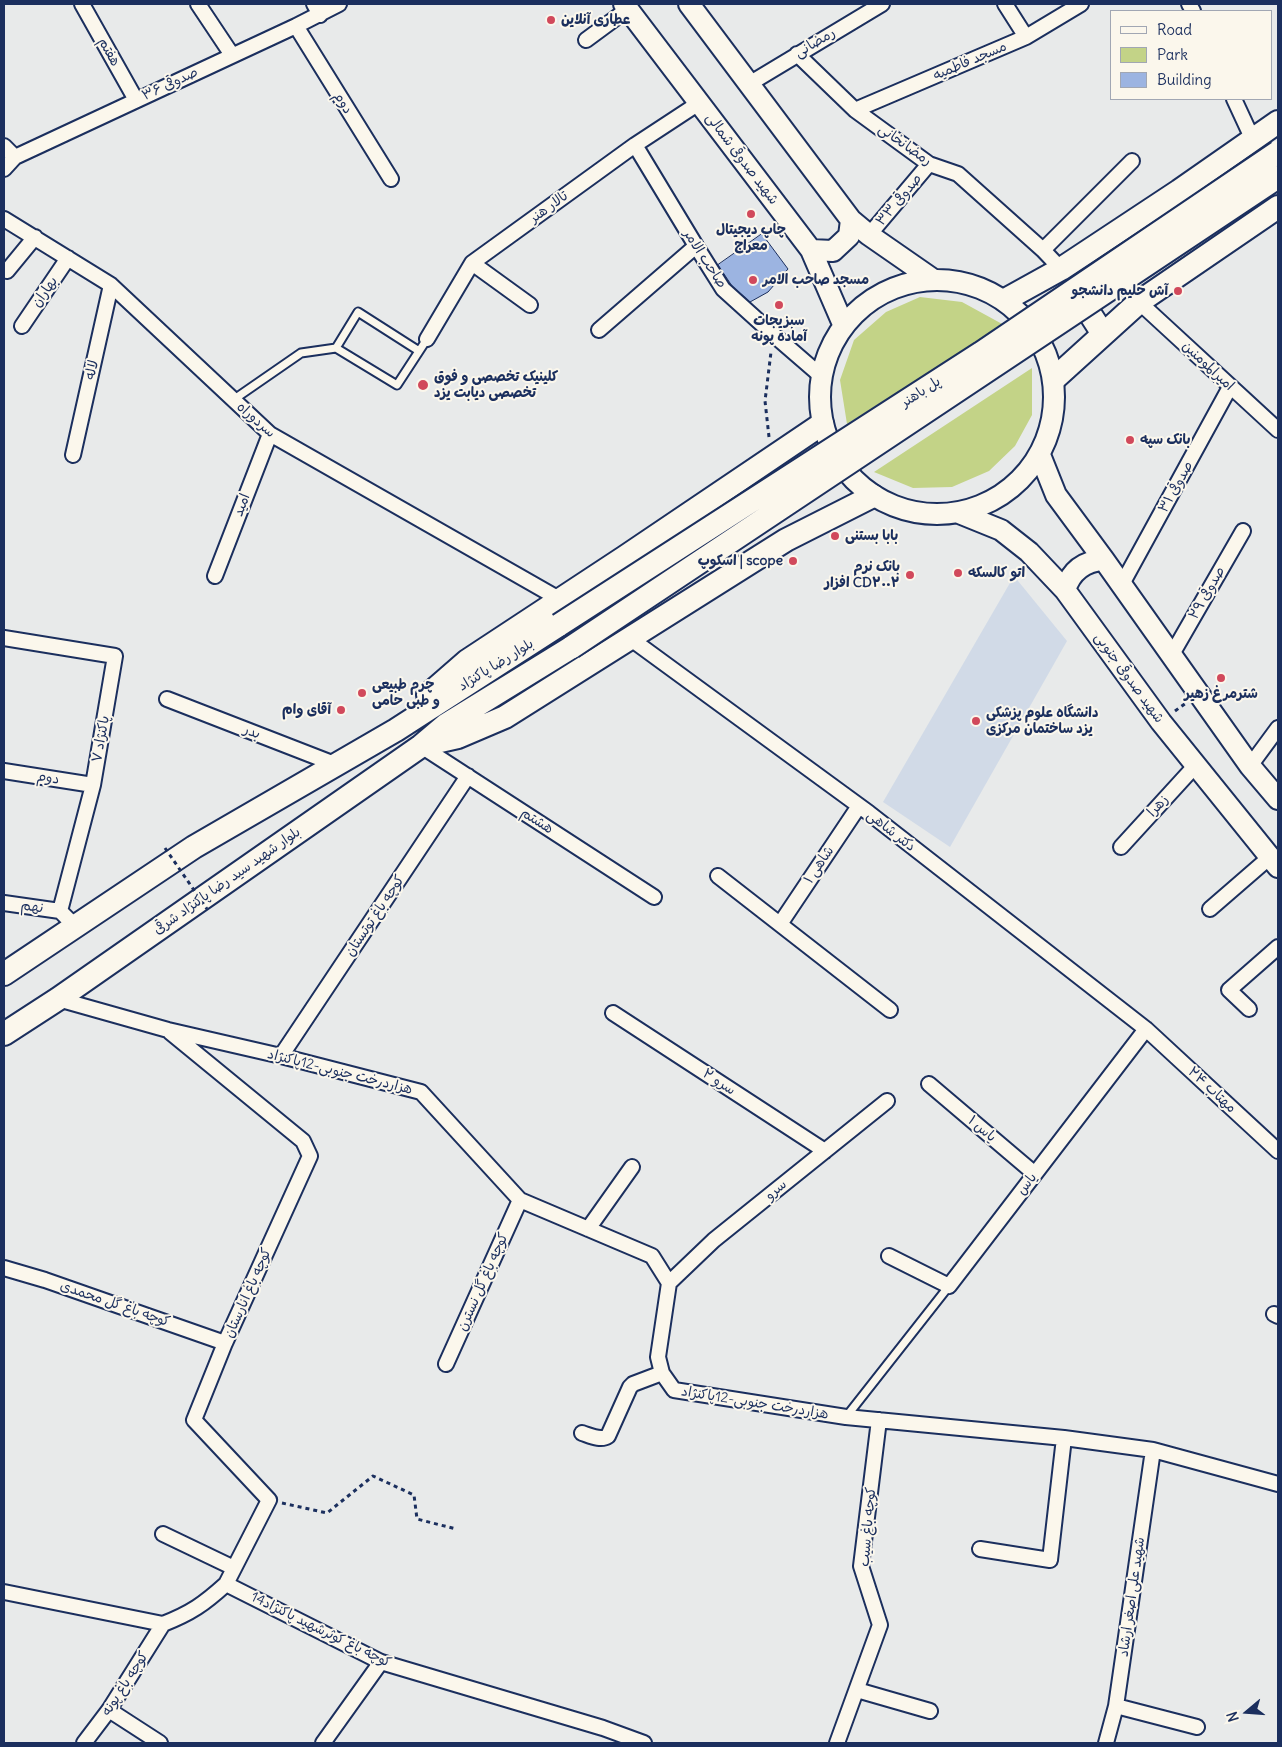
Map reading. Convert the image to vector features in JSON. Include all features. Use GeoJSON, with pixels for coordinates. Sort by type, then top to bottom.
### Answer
{"type":"FeatureCollection","features":[{"type":"Feature","properties":{"kind":"main road"},"geometry":{"type":"LineString","coordinates":[[689,4],[851,220],[869,235],[931,278]]}},
{"type":"Feature","properties":{"kind":"main road","name":"شهید صدوقی شمالی"},"geometry":{"type":"LineString","coordinates":[[626,6],[811,250],[843,324]]}},
{"type":"Feature","properties":{"kind":"main road"},"geometry":{"type":"LineString","coordinates":[[1005,300],[1061,269],[1278,122]]}},
{"type":"Feature","properties":{"kind":"main road","name":"پل باهنر"},"geometry":{"type":"LineString","coordinates":[[559,625],[981,353],[1278,152]]}},
{"type":"Feature","properties":{"kind":"main road","name":"پل باهنر"},"geometry":{"type":"LineString","coordinates":[[572,647],[1278,178]]}},
{"type":"Feature","properties":{"kind":"main road"},"geometry":{"type":"LineString","coordinates":[[1054,378],[1139,302],[1218,250],[1278,207]]}},
{"type":"Feature","properties":{"kind":"main road"},"geometry":{"type":"LineString","coordinates":[[811,250],[833,251],[849,236],[851,220]]}},
{"type":"Feature","properties":{"kind":"main road"},"geometry":{"type":"LineString","coordinates":[[1061,269],[1103,334]]}},
{"type":"Feature","properties":{"kind":"main road"},"geometry":{"type":"LineString","coordinates":[[931,278],[970,282],[1005,300],[1037,334],[1054,378],[1054,418],[1040,455],[1006,493],[959,514],[914,513],[873,496],[840,465],[822,424],[820,375],[843,324],[882,291],[931,278]]}},
{"type":"Feature","properties":{"kind":"main road"},"geometry":{"type":"LineString","coordinates":[[4,974],[68,918],[396,730],[434,689],[467,661],[822,424]]}},
{"type":"Feature","properties":{"kind":"main road"},"geometry":{"type":"LineString","coordinates":[[1040,455],[1056,495],[1250,766],[1278,799]]}},
{"type":"Feature","properties":{"kind":"main road"},"geometry":{"type":"LineString","coordinates":[[747,475],[786,540]]}},
{"type":"Feature","properties":{"kind":"main road"},"geometry":{"type":"LineString","coordinates":[[421,746],[458,737],[505,717],[786,540],[873,496]]}},
{"type":"Feature","properties":{"kind":"main road","name":"شهید صدوقی جنوبی"},"geometry":{"type":"LineString","coordinates":[[959,514],[1001,530],[1029,552],[1065,590],[1161,722],[1274,862]]}},
{"type":"Feature","properties":{"kind":"main road"},"geometry":{"type":"LineString","coordinates":[[1065,590],[1077,569],[1090,562],[1104,560]]}},
{"type":"Feature","properties":{"kind":"main road","name":"بلوار رضا پاکنژاد"},"geometry":{"type":"LineString","coordinates":[[396,730],[432,705],[559,625]]}},
{"type":"Feature","properties":{"kind":"main road","name":"بلوار رضا پاکنژاد"},"geometry":{"type":"LineString","coordinates":[[447,724],[572,647]]}},
{"type":"Feature","properties":{"kind":"main road","name":"بلوار شهید سید رضا پاکنژاد شرقی"},"geometry":{"type":"LineString","coordinates":[[4,1034],[58,999],[421,746],[447,724]]}},
{"type":"Feature","properties":{"kind":"street","name":"هفتم"},"geometry":{"type":"LineString","coordinates":[[82,4],[136,100]]}},
{"type":"Feature","properties":{"kind":"street"},"geometry":{"type":"LineString","coordinates":[[198,4],[232,55]]}},
{"type":"Feature","properties":{"kind":"street","name":"صدوقی ۳۶"},"geometry":{"type":"LineString","coordinates":[[4,169],[15,157],[296,26],[317,9],[339,4]]}},
{"type":"Feature","properties":{"kind":"street","name":"رمضانی"},"geometry":{"type":"LineString","coordinates":[[749,84],[882,4]]}},
{"type":"Feature","properties":{"kind":"street"},"geometry":{"type":"LineString","coordinates":[[1005,4],[1026,37]]}},
{"type":"Feature","properties":{"kind":"street","name":"مسجد فاطمیه"},"geometry":{"type":"LineString","coordinates":[[855,110],[1026,37],[1081,4]]}},
{"type":"Feature","properties":{"kind":"street"},"geometry":{"type":"LineString","coordinates":[[586,40],[626,6]]}},
{"type":"Feature","properties":{"kind":"street","name":"دوم"},"geometry":{"type":"LineString","coordinates":[[296,26],[391,179]]}},
{"type":"Feature","properties":{"kind":"street","name":"رمضانخانی"},"geometry":{"type":"LineString","coordinates":[[797,54],[855,110],[929,164],[958,174],[1043,250],[1061,269]]}},
{"type":"Feature","properties":{"kind":"street"},"geometry":{"type":"LineString","coordinates":[[1234,100],[1253,140]]}},
{"type":"Feature","properties":{"kind":"street","name":"تالار هنر"},"geometry":{"type":"LineString","coordinates":[[427,339],[472,263],[635,145],[699,103]]}},
{"type":"Feature","properties":{"kind":"street","name":"صاحب الامر"},"geometry":{"type":"LineString","coordinates":[[635,145],[723,289],[820,375]]}},
{"type":"Feature","properties":{"kind":"street"},"geometry":{"type":"LineString","coordinates":[[4,146],[15,157]]}},
{"type":"Feature","properties":{"kind":"street"},"geometry":{"type":"LineString","coordinates":[[1043,250],[1132,161]]}},
{"type":"Feature","properties":{"kind":"street","name":"صدوقی ۳۳"},"geometry":{"type":"LineString","coordinates":[[869,235],[929,164]]}},
{"type":"Feature","properties":{"kind":"street","name":"سردوراه"},"geometry":{"type":"LineString","coordinates":[[4,219],[111,285],[270,434],[560,600]]}},
{"type":"Feature","properties":{"kind":"street"},"geometry":{"type":"LineString","coordinates":[[7,271],[35,238]]}},
{"type":"Feature","properties":{"kind":"street"},"geometry":{"type":"LineString","coordinates":[[599,330],[696,246]]}},
{"type":"Feature","properties":{"kind":"street","name":"بهاران"},"geometry":{"type":"LineString","coordinates":[[22,326],[68,258]]}},
{"type":"Feature","properties":{"kind":"street"},"geometry":{"type":"LineString","coordinates":[[472,263],[530,304]]}},
{"type":"Feature","properties":{"kind":"street","name":"لاله"},"geometry":{"type":"LineString","coordinates":[[73,455],[111,285]]}},
{"type":"Feature","properties":{"kind":"street","name":"امیرالمومنین"},"geometry":{"type":"LineString","coordinates":[[1139,302],[1278,430]]}},
{"type":"Feature","properties":{"kind":"street","name":"صدوقی ۳۱"},"geometry":{"type":"LineString","coordinates":[[1121,586],[1230,387]]}},
{"type":"Feature","properties":{"kind":"street","name":"امید"},"geometry":{"type":"LineString","coordinates":[[215,576],[270,434]]}},
{"type":"Feature","properties":{"kind":"street","name":"صدوقی ۲۹"},"geometry":{"type":"LineString","coordinates":[[1171,656],[1243,531]]}},
{"type":"Feature","properties":{"kind":"street","name":"پاکنژاد ۷"},"geometry":{"type":"LineString","coordinates":[[4,638],[115,656],[68,918]]}},
{"type":"Feature","properties":{"kind":"street","name":"دکتر شاهی"},"geometry":{"type":"LineString","coordinates":[[631,639],[859,806],[1146,1029]]}},
{"type":"Feature","properties":{"kind":"street","name":"بدر"},"geometry":{"type":"LineString","coordinates":[[167,699],[337,765]]}},
{"type":"Feature","properties":{"kind":"street"},"geometry":{"type":"LineString","coordinates":[[1250,766],[1278,728]]}},
{"type":"Feature","properties":{"kind":"street","name":"هشتم"},"geometry":{"type":"LineString","coordinates":[[421,746],[654,897]]}},
{"type":"Feature","properties":{"kind":"street","name":"زهرا"},"geometry":{"type":"LineString","coordinates":[[1121,847],[1195,766]]}},
{"type":"Feature","properties":{"kind":"street","name":"دوم"},"geometry":{"type":"LineString","coordinates":[[4,771],[93,785]]}},
{"type":"Feature","properties":{"kind":"street","name":"کوچه باغ توتستان"},"geometry":{"type":"LineString","coordinates":[[281,1056],[468,776]]}},
{"type":"Feature","properties":{"kind":"street","name":"شاهی ۱"},"geometry":{"type":"LineString","coordinates":[[780,924],[859,806]]}},
{"type":"Feature","properties":{"kind":"street"},"geometry":{"type":"LineString","coordinates":[[1210,909],[1274,862]]}},
{"type":"Feature","properties":{"kind":"street"},"geometry":{"type":"LineString","coordinates":[[718,876],[890,1010]]}},
{"type":"Feature","properties":{"kind":"street","name":"نهم"},"geometry":{"type":"LineString","coordinates":[[4,903],[68,918]]}},
{"type":"Feature","properties":{"kind":"street"},"geometry":{"type":"LineString","coordinates":[[1249,1009],[1230,990],[1278,947]]}},
{"type":"Feature","properties":{"kind":"street","name":"هزاردرخت جنوبی-12پاکنژاد"},"geometry":{"type":"LineString","coordinates":[[58,999],[168,1030],[281,1056],[421,1092],[520,1200],[652,1256],[669,1283]]}},
{"type":"Feature","properties":{"kind":"street","name":"سرو ۲"},"geometry":{"type":"LineString","coordinates":[[613,1013],[825,1151]]}},
{"type":"Feature","properties":{"kind":"street","name":"مهتاب ۲۴"},"geometry":{"type":"LineString","coordinates":[[1146,1029],[1278,1151]]}},
{"type":"Feature","properties":{"kind":"street","name":"یاس"},"geometry":{"type":"LineString","coordinates":[[949,1286],[1146,1029]]}},
{"type":"Feature","properties":{"kind":"street","name":"کوچه باغ انارستان"},"geometry":{"type":"LineString","coordinates":[[168,1030],[302,1141],[310,1156],[225,1343],[194,1420],[269,1500]]}},
{"type":"Feature","properties":{"kind":"street","name":"یاس ۱"},"geometry":{"type":"LineString","coordinates":[[929,1084],[1035,1174]]}},
{"type":"Feature","properties":{"kind":"street","name":"سرو"},"geometry":{"type":"LineString","coordinates":[[669,1283],[714,1240],[887,1101]]}},
{"type":"Feature","properties":{"kind":"street"},"geometry":{"type":"LineString","coordinates":[[588,1229],[632,1167]]}},
{"type":"Feature","properties":{"kind":"street","name":"کوچه باغ گل نسترن"},"geometry":{"type":"LineString","coordinates":[[446,1364],[520,1200]]}},
{"type":"Feature","properties":{"kind":"street"},"geometry":{"type":"LineString","coordinates":[[889,1256],[949,1286]]}},
{"type":"Feature","properties":{"kind":"street","name":"کوچه باغ گل محمدی"},"geometry":{"type":"LineString","coordinates":[[4,1268],[45,1280],[225,1343]]}},
{"type":"Feature","properties":{"kind":"street"},"geometry":{"type":"LineString","coordinates":[[582,1434],[601,1439],[606,1438],[630,1387],[633,1384],[662,1373],[658,1357],[669,1283]]}},
{"type":"Feature","properties":{"kind":"street","name":"هزاردرخت جنوبی-12پاکنژاد"},"geometry":{"type":"LineString","coordinates":[[662,1373],[674,1390],[846,1416],[1064,1438],[1153,1450],[1278,1484]]}},
{"type":"Feature","properties":{"kind":"street","name":"کوچه باغ سیب"},"geometry":{"type":"LineString","coordinates":[[837,1743],[880,1625],[861,1566],[879,1420]]}},
{"type":"Feature","properties":{"kind":"street"},"geometry":{"type":"LineString","coordinates":[[980,1549],[1050,1560],[1064,1438]]}},
{"type":"Feature","properties":{"kind":"street","name":"شهید علی اصغر ارشاد"},"geometry":{"type":"LineString","coordinates":[[1106,1743],[1116,1706],[1153,1450]]}},
{"type":"Feature","properties":{"kind":"street"},"geometry":{"type":"LineString","coordinates":[[4,1592],[163,1624],[186,1615],[208,1600],[226,1584],[269,1500]]}},
{"type":"Feature","properties":{"kind":"street"},"geometry":{"type":"LineString","coordinates":[[163,1534],[234,1568]]}},
{"type":"Feature","properties":{"kind":"street","name":"کوچه باغ کوثرشهید پاکنژاد14"},"geometry":{"type":"LineString","coordinates":[[226,1584],[381,1662],[603,1728],[644,1743]]}},
{"type":"Feature","properties":{"kind":"street","name":"کوچه باغ پونه"},"geometry":{"type":"LineString","coordinates":[[84,1743],[108,1710],[163,1624]]}},
{"type":"Feature","properties":{"kind":"street"},"geometry":{"type":"LineString","coordinates":[[323,1743],[381,1662]]}},
{"type":"Feature","properties":{"kind":"street"},"geometry":{"type":"LineString","coordinates":[[857,1690],[930,1712]]}},
{"type":"Feature","properties":{"kind":"street"},"geometry":{"type":"LineString","coordinates":[[1116,1706],[1197,1727]]}},
{"type":"Feature","properties":{"kind":"street"},"geometry":{"type":"LineString","coordinates":[[108,1710],[160,1743]]}},
{"type":"Feature","properties":{"kind":"lane"},"geometry":{"type":"LineString","coordinates":[[336,348],[358,312],[419,352]]}},
{"type":"Feature","properties":{"kind":"lane"},"geometry":{"type":"LineString","coordinates":[[233,400],[301,352],[336,348],[397,385],[427,339]]}},
{"type":"Feature","properties":{"kind":"lane"},"geometry":{"type":"LineString","coordinates":[[846,1416],[949,1286]]}},
{"type":"Feature","properties":{"kind":"path"},"geometry":{"type":"LineString","coordinates":[[772,456],[765,401],[769,362],[775,336]]}},
{"type":"Feature","properties":{"kind":"path"},"geometry":{"type":"LineString","coordinates":[[1161,722],[1199,694]]}},
{"type":"Feature","properties":{"kind":"path"},"geometry":{"type":"LineString","coordinates":[[165,848],[207,909]]}},
{"type":"Feature","properties":{"kind":"path"},"geometry":{"type":"LineString","coordinates":[[269,1500],[327,1514],[373,1476],[414,1495],[417,1519],[456,1529]]}},
{"type":"Feature","properties":{"kind":"shaded area","name":"دانشگاه علوم پزشکی یزد ساختمان مرکزی"},"geometry":{"type":"Polygon","coordinates":[[[1014,576],[1067,641],[950,847],[883,802],[1014,576]]]}},
{"type":"Feature","properties":{"kind":"green space"},"geometry":{"type":"Polygon","coordinates":[[[920,297],[962,302],[1004,325],[847,424],[840,380],[854,340],[886,312],[920,297]]]}},
{"type":"Feature","properties":{"kind":"green space"},"geometry":{"type":"Polygon","coordinates":[[[1032,368],[1032,415],[1015,446],[989,471],[952,487],[913,488],[874,472],[1032,368]]]}},
{"type":"Feature","properties":{"kind":"building","name":"مسجد صاحب الامر"},"geometry":{"type":"Polygon","coordinates":[[[762,234],[788,269],[768,292],[750,302],[732,286],[718,265],[762,234]]]}},
{"type":"Feature","properties":{"kind":"place","name":"عطاری آنلاین"},"geometry":{"type":"Point","coordinates":[551,20]}},
{"type":"Feature","properties":{"kind":"place","name":"چاپ دیجیتال معراج"},"geometry":{"type":"Point","coordinates":[751,214]}},
{"type":"Feature","properties":{"kind":"place","name":"مسجد صاحب الامر"},"geometry":{"type":"Point","coordinates":[753,280]}},
{"type":"Feature","properties":{"kind":"place","name":"آش حلیم دانشجو"},"geometry":{"type":"Point","coordinates":[1178,291]}},
{"type":"Feature","properties":{"kind":"place","name":"سبزیجات آماده پونه"},"geometry":{"type":"Point","coordinates":[779,305]}},
{"type":"Feature","properties":{"kind":"place","name":"کلینیک تخصصی و فوق تخصصی دیابت یزد"},"geometry":{"type":"Point","coordinates":[423,385]}},
{"type":"Feature","properties":{"kind":"place","name":"بانک سپه"},"geometry":{"type":"Point","coordinates":[1130,440]}},
{"type":"Feature","properties":{"kind":"place","name":"بابا بستنی"},"geometry":{"type":"Point","coordinates":[835,536]}},
{"type":"Feature","properties":{"kind":"place","name":"اسکوپ | scope"},"geometry":{"type":"Point","coordinates":[793,561]}},
{"type":"Feature","properties":{"kind":"place","name":"اتو کالسکه"},"geometry":{"type":"Point","coordinates":[958,573]}},
{"type":"Feature","properties":{"kind":"place","name":"بانک نرم افزار CD۲۰۰۲"},"geometry":{"type":"Point","coordinates":[910,575]}},
{"type":"Feature","properties":{"kind":"place","name":"شترمرغ زهیر"},"geometry":{"type":"Point","coordinates":[1221,678]}},
{"type":"Feature","properties":{"kind":"place","name":"چرم طبیعی و طبی حامی"},"geometry":{"type":"Point","coordinates":[362,693]}},
{"type":"Feature","properties":{"kind":"place","name":"آقای وام"},"geometry":{"type":"Point","coordinates":[341,710]}},
{"type":"Feature","properties":{"kind":"place","name":"دانشگاه علوم پزشکی یزد ساختمان مرکزی"},"geometry":{"type":"Point","coordinates":[976,721]}}]}
